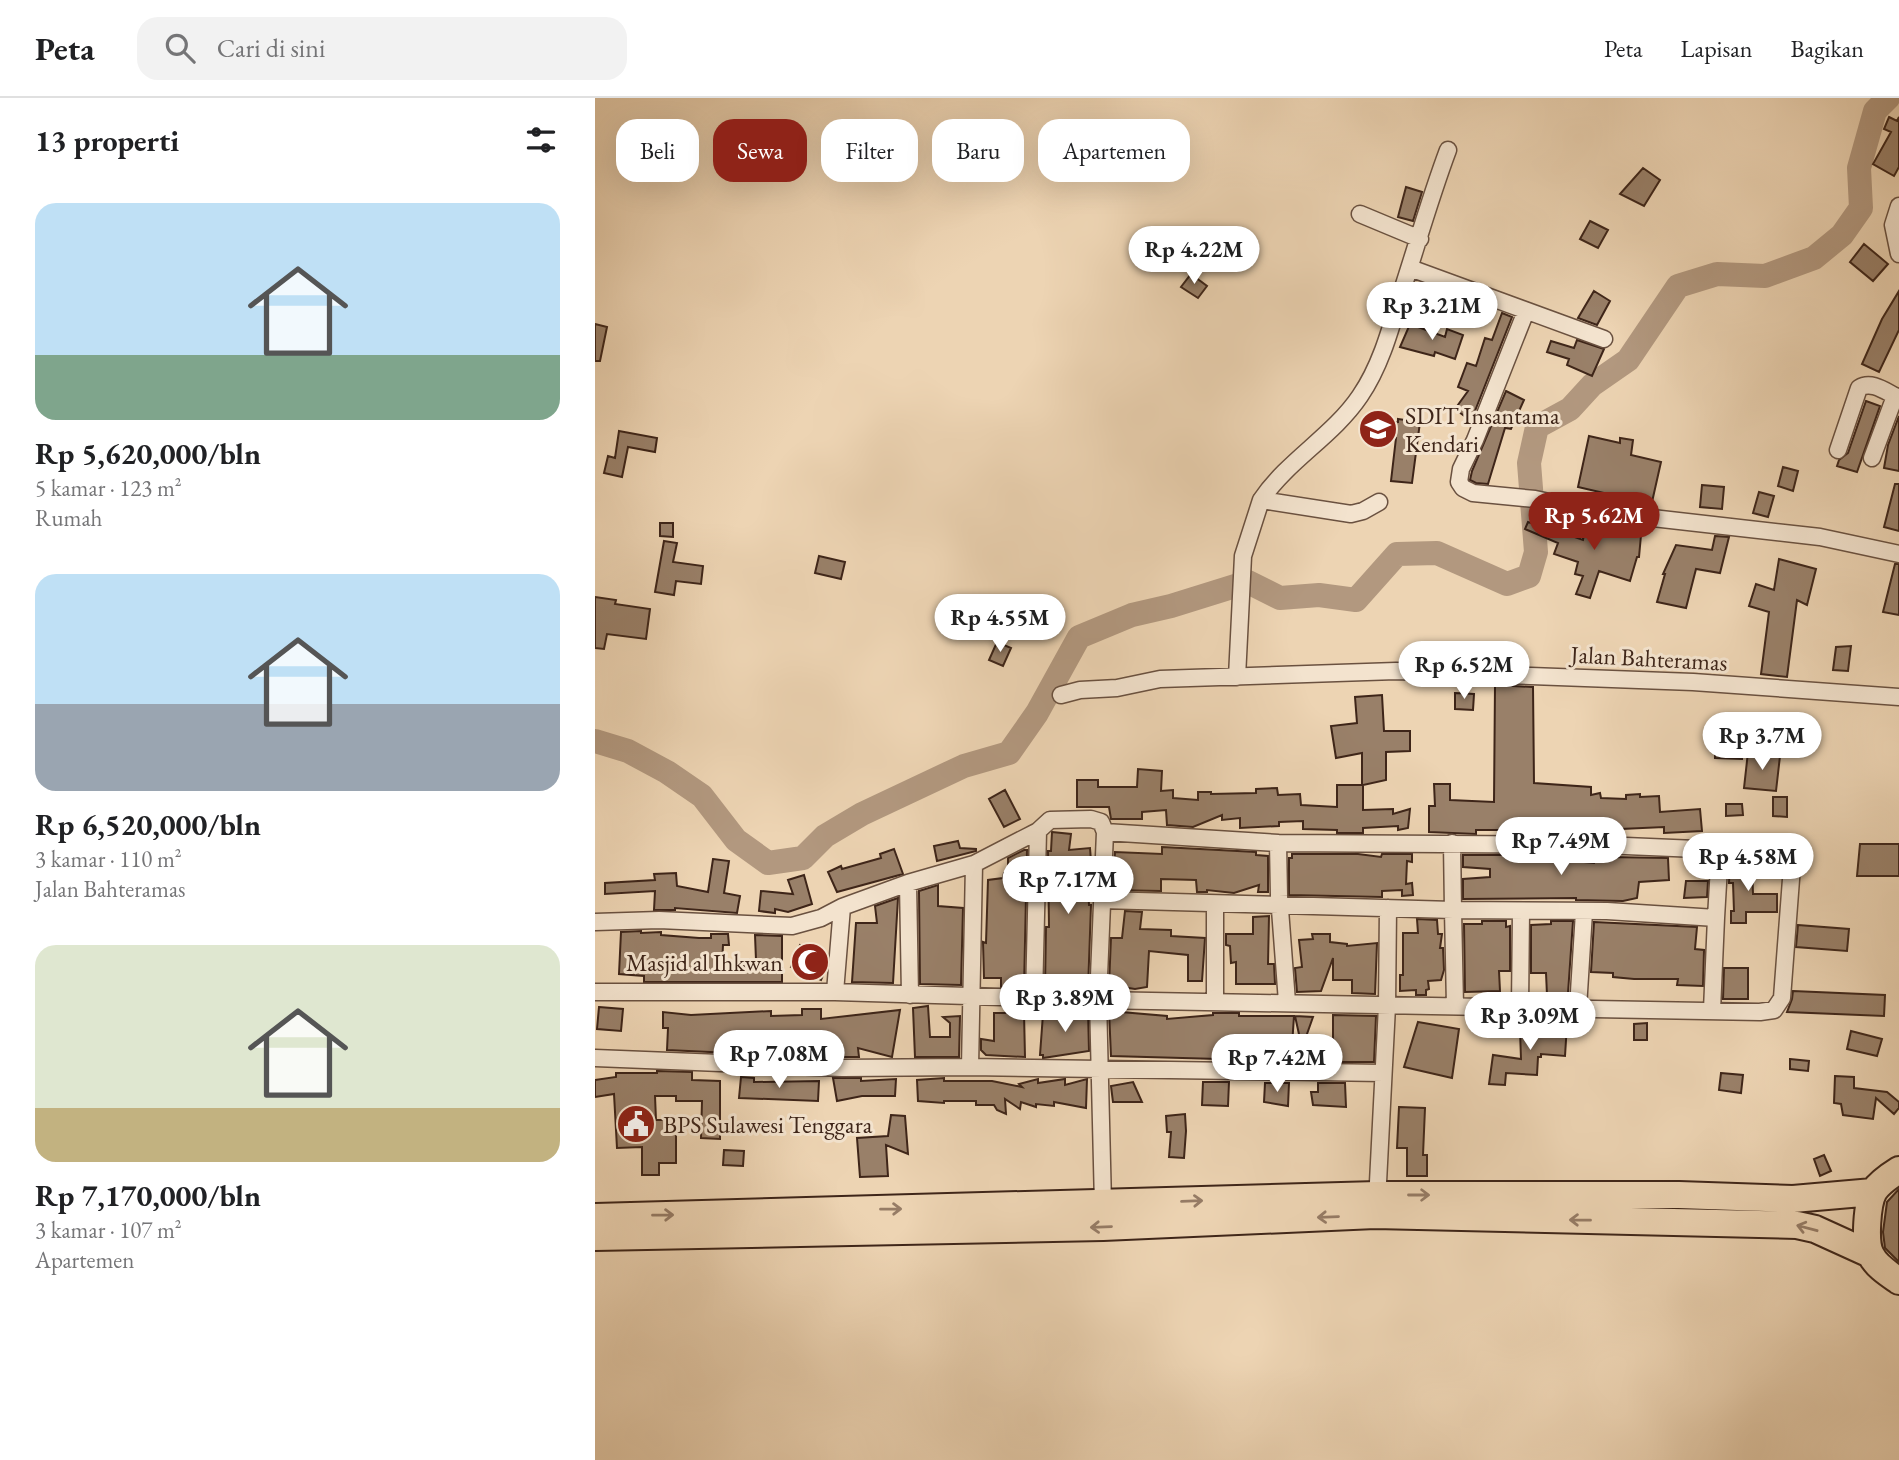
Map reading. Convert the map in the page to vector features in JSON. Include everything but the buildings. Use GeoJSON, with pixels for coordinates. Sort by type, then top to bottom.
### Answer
{"type":"FeatureCollection","features":[{"type":"Feature","properties":{"kind":"highway"},"geometry":{"type":"LineString","coordinates":[[1870,1254],[1868,1212],[1874,1192],[1899,1170]]}},
{"type":"Feature","properties":{"kind":"highway"},"geometry":{"type":"LineString","coordinates":[[595,1217],[1103,1204],[1376,1205],[1679,1195],[1793,1199],[1874,1192]]}},
{"type":"Feature","properties":{"kind":"highway"},"geometry":{"type":"LineString","coordinates":[[595,1237],[1104,1227],[1376,1205],[1797,1225],[1815,1229],[1870,1254],[1899,1280]]}},
{"type":"Feature","properties":{"kind":"street"},"geometry":{"type":"LineString","coordinates":[[1237,677],[1241,585],[1246,545],[1261,500],[1276,478],[1346,416],[1362,393],[1377,363],[1448,150]]}},
{"type":"Feature","properties":{"kind":"street"},"geometry":{"type":"LineString","coordinates":[[1899,206],[1893,225],[1899,254]]}},
{"type":"Feature","properties":{"kind":"street"},"geometry":{"type":"LineString","coordinates":[[1360,214],[1420,239]]}},
{"type":"Feature","properties":{"kind":"street"},"geometry":{"type":"LineString","coordinates":[[1410,268],[1604,339]]}},
{"type":"Feature","properties":{"kind":"street"},"geometry":{"type":"LineString","coordinates":[[1526,310],[1459,475],[1463,488],[1473,493],[1535,499],[1591,511],[1820,537],[1899,554]]}},
{"type":"Feature","properties":{"kind":"street"},"geometry":{"type":"LineString","coordinates":[[1838,450],[1859,388],[1865,384],[1872,385],[1897,397],[1872,458]]}},
{"type":"Feature","properties":{"kind":"street"},"geometry":{"type":"LineString","coordinates":[[1261,500],[1351,514],[1379,502]]}},
{"type":"Feature","properties":{"kind":"street","name":"Jalan Bahteramas"},"geometry":{"type":"LineString","coordinates":[[1061,695],[1160,679],[1396,671],[1693,682],[1899,697]]}},
{"type":"Feature","properties":{"kind":"street"},"geometry":{"type":"LineString","coordinates":[[595,922],[659,920],[792,926],[821,918],[842,907],[908,883],[974,864],[1038,831],[1050,820],[1091,819],[1101,822],[1105,832],[1098,1000],[1103,1204]]}},
{"type":"Feature","properties":{"kind":"street"},"geometry":{"type":"LineString","coordinates":[[1034,998],[1038,831]]}},
{"type":"Feature","properties":{"kind":"street"},"geometry":{"type":"LineString","coordinates":[[595,992],[835,992],[1098,1000],[1760,1012],[1774,1010],[1779,1004],[1784,986],[1793,853],[1452,843],[1278,842],[1105,832]]}},
{"type":"Feature","properties":{"kind":"street"},"geometry":{"type":"LineString","coordinates":[[1278,842],[1287,1002]]}},
{"type":"Feature","properties":{"kind":"street"},"geometry":{"type":"LineString","coordinates":[[1452,843],[1455,1006]]}},
{"type":"Feature","properties":{"kind":"street"},"geometry":{"type":"LineString","coordinates":[[1712,1010],[1720,849]]}},
{"type":"Feature","properties":{"kind":"street"},"geometry":{"type":"LineString","coordinates":[[970,1067],[974,864]]}},
{"type":"Feature","properties":{"kind":"street"},"geometry":{"type":"LineString","coordinates":[[908,883],[910,995]]}},
{"type":"Feature","properties":{"kind":"street"},"geometry":{"type":"LineString","coordinates":[[1102,900],[1584,912],[1716,918]]}},
{"type":"Feature","properties":{"kind":"street"},"geometry":{"type":"LineString","coordinates":[[1215,1001],[1216,904]]}},
{"type":"Feature","properties":{"kind":"street"},"geometry":{"type":"LineString","coordinates":[[835,992],[842,907]]}},
{"type":"Feature","properties":{"kind":"street"},"geometry":{"type":"LineString","coordinates":[[1376,1205],[1387,1006],[1388,908]]}},
{"type":"Feature","properties":{"kind":"street"},"geometry":{"type":"LineString","coordinates":[[1520,1007],[1521,911]]}},
{"type":"Feature","properties":{"kind":"street"},"geometry":{"type":"LineString","coordinates":[[1579,1008],[1584,912]]}},
{"type":"Feature","properties":{"kind":"street"},"geometry":{"type":"LineString","coordinates":[[595,1058],[842,1068],[970,1067],[1383,1073]]}},
{"type":"Feature","properties":{"kind":"waterway"},"geometry":{"type":"LineString","coordinates":[[595,741],[628,751],[667,772],[702,796],[736,840],[768,863],[803,858],[825,836],[862,814],[964,766],[1009,753],[1037,713],[1079,637],[1132,615],[1248,582],[1280,598],[1319,595],[1356,600],[1397,554],[1437,553],[1507,584],[1529,576],[1536,552],[1529,463],[1537,427],[1570,409],[1592,385],[1628,360],[1678,286],[1717,274],[1765,276],[1814,258],[1842,235],[1861,208],[1859,168],[1875,111],[1888,98]]}},
{"type":"Feature","properties":{"kind":"place","name":"SDIT Insantama Kendari"},"geometry":{"type":"Point","coordinates":[1378,429]}},
{"type":"Feature","properties":{"kind":"place","name":"Masjid al Ihkwan"},"geometry":{"type":"Point","coordinates":[810,962]}},
{"type":"Feature","properties":{"kind":"place","name":"BPS Sulawesi Tenggara"},"geometry":{"type":"Point","coordinates":[636,1124]}}]}
